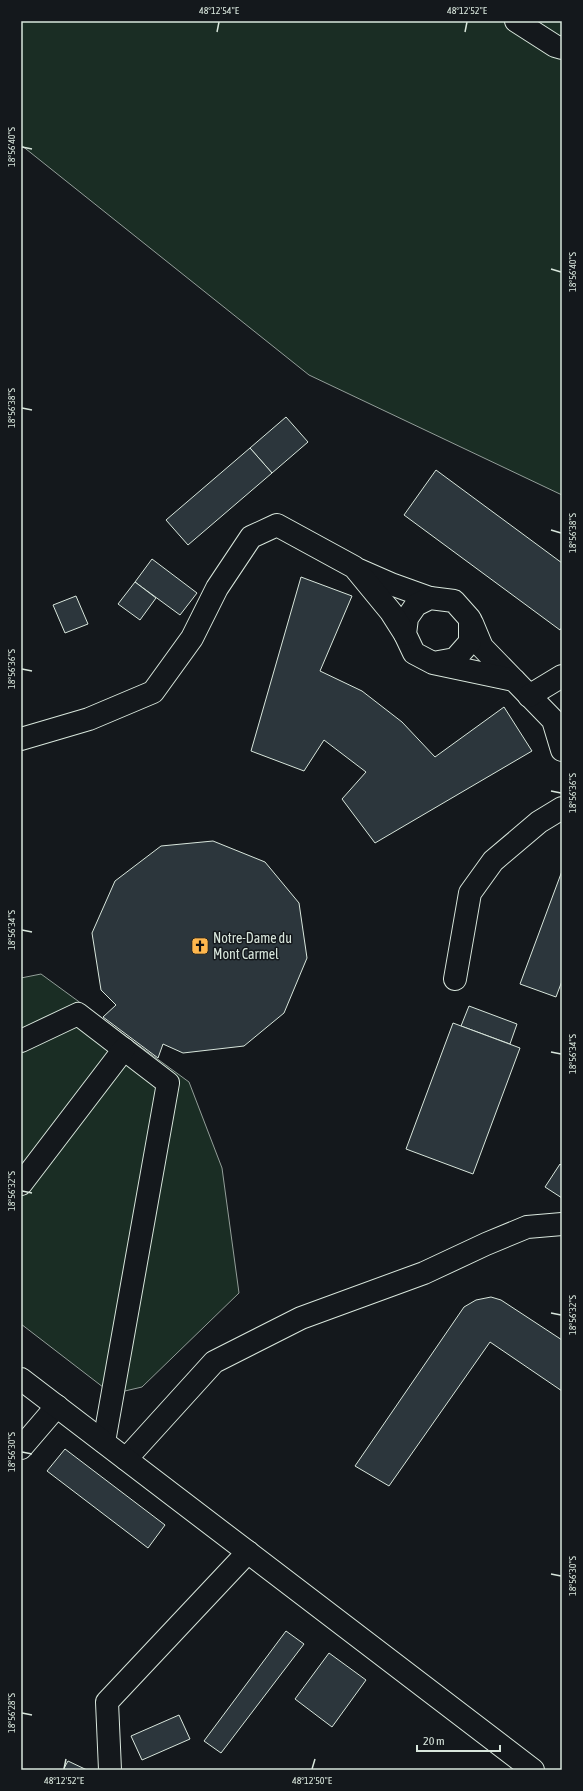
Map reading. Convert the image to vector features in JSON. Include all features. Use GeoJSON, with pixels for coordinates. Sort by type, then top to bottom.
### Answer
{"type":"FeatureCollection","features":[{"type":"Feature","properties":{"kind":"street"},"geometry":{"type":"LineString","coordinates":[[516,21],[555,46],[562,48]]}},
{"type":"Feature","properties":{"kind":"street"},"geometry":{"type":"LineString","coordinates":[[21,739],[89,719],[153,692],[192,638],[218,588],[251,537],[277,525],[354,567],[391,584],[430,598],[454,601],[470,619],[482,647],[557,725],[562,750]]}},
{"type":"Feature","properties":{"kind":"street"},"geometry":{"type":"LineString","coordinates":[[354,567],[391,612],[405,634],[414,653],[433,663],[514,680]]}},
{"type":"Feature","properties":{"kind":"street"},"geometry":{"type":"LineString","coordinates":[[405,634],[407,618],[416,605],[430,598]]}},
{"type":"Feature","properties":{"kind":"street"},"geometry":{"type":"LineString","coordinates":[[433,663],[455,659],[470,642],[470,619]]}},
{"type":"Feature","properties":{"kind":"street"},"geometry":{"type":"LineString","coordinates":[[529,696],[562,676]]}},
{"type":"Feature","properties":{"kind":"street"},"geometry":{"type":"LineString","coordinates":[[455,979],[470,893],[493,861],[539,822],[562,808]]}},
{"type":"Feature","properties":{"kind":"street"},"geometry":{"type":"LineString","coordinates":[[21,1041],[78,1014],[168,1083],[104,1442]]}},
{"type":"Feature","properties":{"kind":"street"},"geometry":{"type":"LineString","coordinates":[[21,1184],[124,1049]]}},
{"type":"Feature","properties":{"kind":"street"},"geometry":{"type":"LineString","coordinates":[[126,1459],[214,1362],[301,1318],[424,1273],[527,1227],[562,1224]]}},
{"type":"Feature","properties":{"kind":"street"},"geometry":{"type":"LineString","coordinates":[[21,1378],[533,1770]]}},
{"type":"Feature","properties":{"kind":"street"},"geometry":{"type":"LineString","coordinates":[[21,1448],[56,1406]]}},
{"type":"Feature","properties":{"kind":"street"},"geometry":{"type":"LineString","coordinates":[[110,1770],[107,1702],[248,1552]]}},
{"type":"Feature","properties":{"kind":"green space"},"geometry":{"type":"Polygon","coordinates":[[[21,21],[562,21],[562,495],[309,375],[21,145],[21,21]]]}},
{"type":"Feature","properties":{"kind":"green space"},"geometry":{"type":"Polygon","coordinates":[[[41,974],[189,1082],[222,1168],[239,1293],[142,1387],[112,1394],[21,1324],[21,978],[41,974]]]}},
{"type":"Feature","properties":{"kind":"building"},"geometry":{"type":"Polygon","coordinates":[[[286,417],[308,442],[272,473],[250,448],[286,417]]]}},
{"type":"Feature","properties":{"kind":"building"},"geometry":{"type":"Polygon","coordinates":[[[250,448],[272,473],[188,545],[166,520],[250,448]]]}},
{"type":"Feature","properties":{"kind":"building"},"geometry":{"type":"Polygon","coordinates":[[[436,470],[562,563],[562,627],[560,630],[404,515],[436,470]]]}},
{"type":"Feature","properties":{"kind":"building"},"geometry":{"type":"Polygon","coordinates":[[[152,559],[197,593],[180,615],[135,582],[152,559]]]}},
{"type":"Feature","properties":{"kind":"building"},"geometry":{"type":"Polygon","coordinates":[[[301,577],[352,596],[320,671],[362,691],[402,722],[435,757],[504,707],[532,751],[375,843],[342,799],[366,772],[324,740],[304,771],[251,751],[301,577]]]}},
{"type":"Feature","properties":{"kind":"building"},"geometry":{"type":"Polygon","coordinates":[[[135,582],[156,598],[140,620],[118,604],[135,582]]]}},
{"type":"Feature","properties":{"kind":"building"},"geometry":{"type":"Polygon","coordinates":[[[76,596],[88,624],[65,633],[53,605],[76,596]]]}},
{"type":"Feature","properties":{"kind":"building","name":"Notre-Dame du Mont Carmel"},"geometry":{"type":"Polygon","coordinates":[[[213,841],[265,862],[299,903],[307,958],[284,1013],[244,1046],[183,1053],[163,1044],[158,1058],[103,1017],[116,1005],[101,990],[92,933],[115,881],[161,846],[213,841]]]}},
{"type":"Feature","properties":{"kind":"building"},"geometry":{"type":"Polygon","coordinates":[[[562,871],[562,981],[556,997],[520,984],[562,871]]]}},
{"type":"Feature","properties":{"kind":"building"},"geometry":{"type":"Polygon","coordinates":[[[469,1006],[517,1024],[510,1044],[461,1026],[469,1006]]]}},
{"type":"Feature","properties":{"kind":"building"},"geometry":{"type":"Polygon","coordinates":[[[453,1023],[520,1048],[473,1174],[406,1149],[453,1023]]]}},
{"type":"Feature","properties":{"kind":"building"},"geometry":{"type":"Polygon","coordinates":[[[560,1164],[562,1166],[562,1198],[545,1187],[560,1164]]]}},
{"type":"Feature","properties":{"kind":"building"},"geometry":{"type":"Polygon","coordinates":[[[491,1297],[501,1300],[562,1340],[562,1391],[490,1342],[389,1486],[355,1466],[464,1307],[476,1300],[491,1297]]]}},
{"type":"Feature","properties":{"kind":"building"},"geometry":{"type":"Polygon","coordinates":[[[65,1449],[165,1525],[148,1548],[47,1471],[65,1449]]]}},
{"type":"Feature","properties":{"kind":"building"},"geometry":{"type":"Polygon","coordinates":[[[286,1631],[304,1644],[221,1753],[204,1741],[286,1631]]]}},
{"type":"Feature","properties":{"kind":"building"},"geometry":{"type":"Polygon","coordinates":[[[329,1653],[366,1680],[332,1727],[295,1699],[329,1653]]]}},
{"type":"Feature","properties":{"kind":"building"},"geometry":{"type":"Polygon","coordinates":[[[179,1715],[190,1739],[142,1760],[131,1736],[179,1715]]]}},
{"type":"Feature","properties":{"kind":"building"},"geometry":{"type":"Polygon","coordinates":[[[68,1761],[87,1770],[63,1770],[68,1761]]]}},
{"type":"Feature","properties":{"kind":"place","name":"Notre-Dame du Mont Carmel"},"geometry":{"type":"Point","coordinates":[200,946]}}]}
